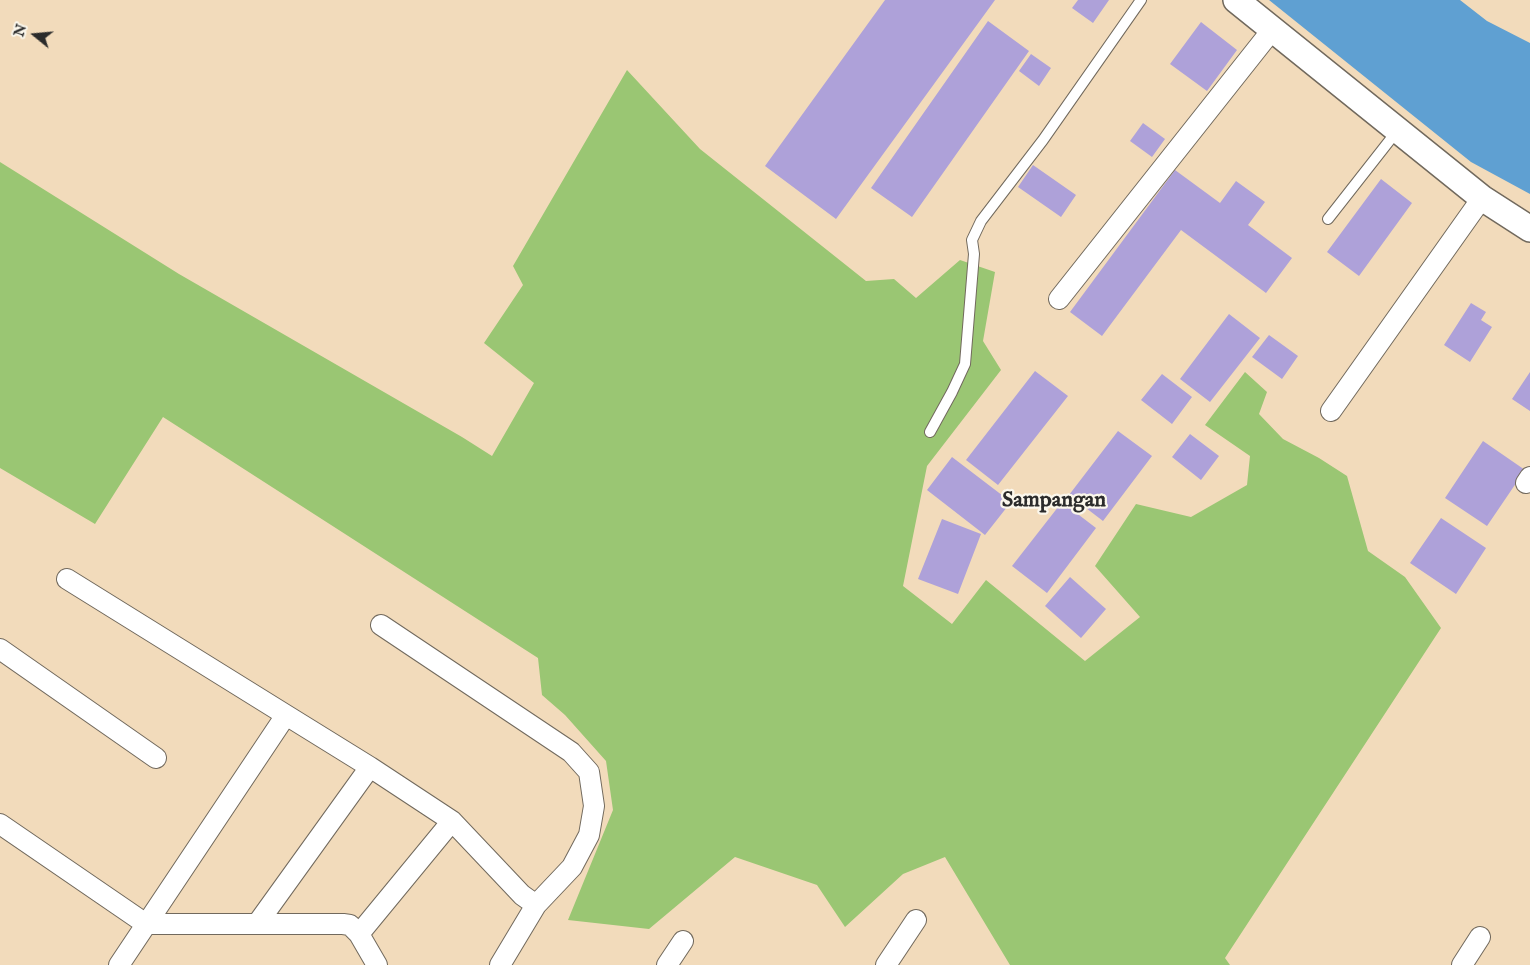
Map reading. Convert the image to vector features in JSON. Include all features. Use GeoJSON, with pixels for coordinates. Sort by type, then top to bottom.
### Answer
{"type":"FeatureCollection","features":[{"type":"Feature","properties":{"kind":"street"},"geometry":{"type":"LineString","coordinates":[[1236,0],[1482,198],[1530,229]]}},
{"type":"Feature","properties":{"kind":"street"},"geometry":{"type":"LineString","coordinates":[[1059,299],[1272,30]]}},
{"type":"Feature","properties":{"kind":"street"},"geometry":{"type":"LineString","coordinates":[[1331,411],[1482,198]]}},
{"type":"Feature","properties":{"kind":"street"},"geometry":{"type":"LineString","coordinates":[[67,579],[370,767],[452,821],[522,895],[536,905]]}},
{"type":"Feature","properties":{"kind":"street"},"geometry":{"type":"LineString","coordinates":[[381,625],[571,752],[589,772],[594,806],[589,836],[572,867],[530,913],[500,965]]}},
{"type":"Feature","properties":{"kind":"street"},"geometry":{"type":"LineString","coordinates":[[0,649],[156,758]]}},
{"type":"Feature","properties":{"kind":"street"},"geometry":{"type":"LineString","coordinates":[[119,965],[286,715]]}},
{"type":"Feature","properties":{"kind":"street"},"geometry":{"type":"LineString","coordinates":[[257,924],[370,767]]}},
{"type":"Feature","properties":{"kind":"street"},"geometry":{"type":"LineString","coordinates":[[360,934],[452,821]]}},
{"type":"Feature","properties":{"kind":"street"},"geometry":{"type":"LineString","coordinates":[[0,824],[146,924],[350,925],[360,934],[377,965]]}},
{"type":"Feature","properties":{"kind":"street"},"geometry":{"type":"LineString","coordinates":[[886,965],[916,920]]}},
{"type":"Feature","properties":{"kind":"street"},"geometry":{"type":"LineString","coordinates":[[1462,965],[1480,937]]}},
{"type":"Feature","properties":{"kind":"street"},"geometry":{"type":"LineString","coordinates":[[667,965],[683,941]]}},
{"type":"Feature","properties":{"kind":"lane"},"geometry":{"type":"LineString","coordinates":[[930,432],[952,392],[964,364],[974,254],[972,240],[981,221],[1043,140],[1141,0]]}},
{"type":"Feature","properties":{"kind":"lane"},"geometry":{"type":"LineString","coordinates":[[1328,219],[1397,131]]}},
{"type":"Feature","properties":{"kind":"green space"},"geometry":{"type":"Polygon","coordinates":[[[627,70],[700,149],[866,281],[894,279],[916,298],[960,260],[995,272],[983,341],[1001,370],[927,466],[903,586],[952,624],[986,580],[1085,661],[1140,617],[1095,566],[1136,504],[1191,517],[1247,485],[1250,456],[1205,425],[1245,372],[1267,392],[1259,414],[1283,439],[1319,458],[1347,476],[1368,551],[1405,577],[1441,628],[1225,958],[1230,965],[1010,965],[945,857],[903,874],[845,927],[817,885],[735,857],[649,929],[568,920],[613,810],[606,761],[565,715],[542,695],[538,658],[163,417],[95,524],[0,468],[0,162],[179,274],[492,456],[534,383],[484,343],[523,285],[513,266],[627,70]]]}},
{"type":"Feature","properties":{"kind":"water"},"geometry":{"type":"Polygon","coordinates":[[[1269,0],[1460,0],[1487,21],[1530,43],[1530,194],[1471,162],[1269,0]]]}},
{"type":"Feature","properties":{"kind":"building"},"geometry":{"type":"Polygon","coordinates":[[[885,0],[995,0],[836,219],[765,166],[885,0]]]}},
{"type":"Feature","properties":{"kind":"building"},"geometry":{"type":"Polygon","coordinates":[[[1078,0],[1109,0],[1093,23],[1072,8],[1078,0]]]}},
{"type":"Feature","properties":{"kind":"building"},"geometry":{"type":"Polygon","coordinates":[[[988,21],[1029,51],[912,217],[871,188],[988,21]]]}},
{"type":"Feature","properties":{"kind":"building"},"geometry":{"type":"Polygon","coordinates":[[[1201,22],[1237,50],[1207,91],[1170,64],[1201,22]]]}},
{"type":"Feature","properties":{"kind":"building"},"geometry":{"type":"Polygon","coordinates":[[[1031,54],[1051,68],[1039,86],[1019,71],[1031,54]]]}},
{"type":"Feature","properties":{"kind":"building"},"geometry":{"type":"Polygon","coordinates":[[[1143,123],[1165,139],[1152,157],[1130,141],[1143,123]]]}},
{"type":"Feature","properties":{"kind":"building"},"geometry":{"type":"Polygon","coordinates":[[[1033,165],[1076,195],[1061,217],[1018,187],[1033,165]]]}},
{"type":"Feature","properties":{"kind":"building"},"geometry":{"type":"Polygon","coordinates":[[[1175,170],[1220,203],[1236,181],[1265,202],[1248,225],[1292,258],[1266,293],[1181,230],[1102,336],[1070,312],[1175,170]]]}},
{"type":"Feature","properties":{"kind":"building"},"geometry":{"type":"Polygon","coordinates":[[[1381,179],[1412,203],[1359,276],[1327,252],[1381,179]]]}},
{"type":"Feature","properties":{"kind":"building"},"geometry":{"type":"Polygon","coordinates":[[[1471,303],[1486,312],[1481,320],[1492,327],[1470,362],[1444,345],[1471,303]]]}},
{"type":"Feature","properties":{"kind":"building"},"geometry":{"type":"Polygon","coordinates":[[[1229,314],[1260,338],[1210,402],[1180,379],[1229,314]]]}},
{"type":"Feature","properties":{"kind":"building"},"geometry":{"type":"Polygon","coordinates":[[[1269,335],[1298,356],[1282,379],[1252,357],[1269,335]]]}},
{"type":"Feature","properties":{"kind":"building"},"geometry":{"type":"Polygon","coordinates":[[[1035,371],[1068,396],[998,485],[966,460],[1035,371]]]}},
{"type":"Feature","properties":{"kind":"building"},"geometry":{"type":"Polygon","coordinates":[[[1530,372],[1530,411],[1512,399],[1530,372]]]}},
{"type":"Feature","properties":{"kind":"building"},"geometry":{"type":"Polygon","coordinates":[[[1162,374],[1192,397],[1172,424],[1141,400],[1162,374]]]}},
{"type":"Feature","properties":{"kind":"building"},"geometry":{"type":"Polygon","coordinates":[[[1118,431],[1152,456],[1103,521],[1069,495],[1118,431]]]}},
{"type":"Feature","properties":{"kind":"building"},"geometry":{"type":"Polygon","coordinates":[[[1190,434],[1219,456],[1201,480],[1172,457],[1190,434]]]}},
{"type":"Feature","properties":{"kind":"building"},"geometry":{"type":"Polygon","coordinates":[[[1483,441],[1525,470],[1487,526],[1445,498],[1483,441]]]}},
{"type":"Feature","properties":{"kind":"building"},"geometry":{"type":"Polygon","coordinates":[[[952,457],[1011,502],[985,535],[927,490],[952,457]]]}},
{"type":"Feature","properties":{"kind":"building"},"geometry":{"type":"Polygon","coordinates":[[[1062,502],[1096,528],[1047,593],[1012,566],[1062,502]]]}},
{"type":"Feature","properties":{"kind":"building"},"geometry":{"type":"Polygon","coordinates":[[[1441,518],[1486,548],[1456,594],[1410,563],[1441,518]]]}},
{"type":"Feature","properties":{"kind":"building"},"geometry":{"type":"Polygon","coordinates":[[[942,519],[981,534],[958,594],[918,579],[942,519]]]}},
{"type":"Feature","properties":{"kind":"building"},"geometry":{"type":"Polygon","coordinates":[[[1070,577],[1106,609],[1081,638],[1045,606],[1070,577]]]}},
{"type":"Feature","properties":{"kind":"district","name":"Sampangan"},"geometry":{"type":"Point","coordinates":[1054,501]}}]}
